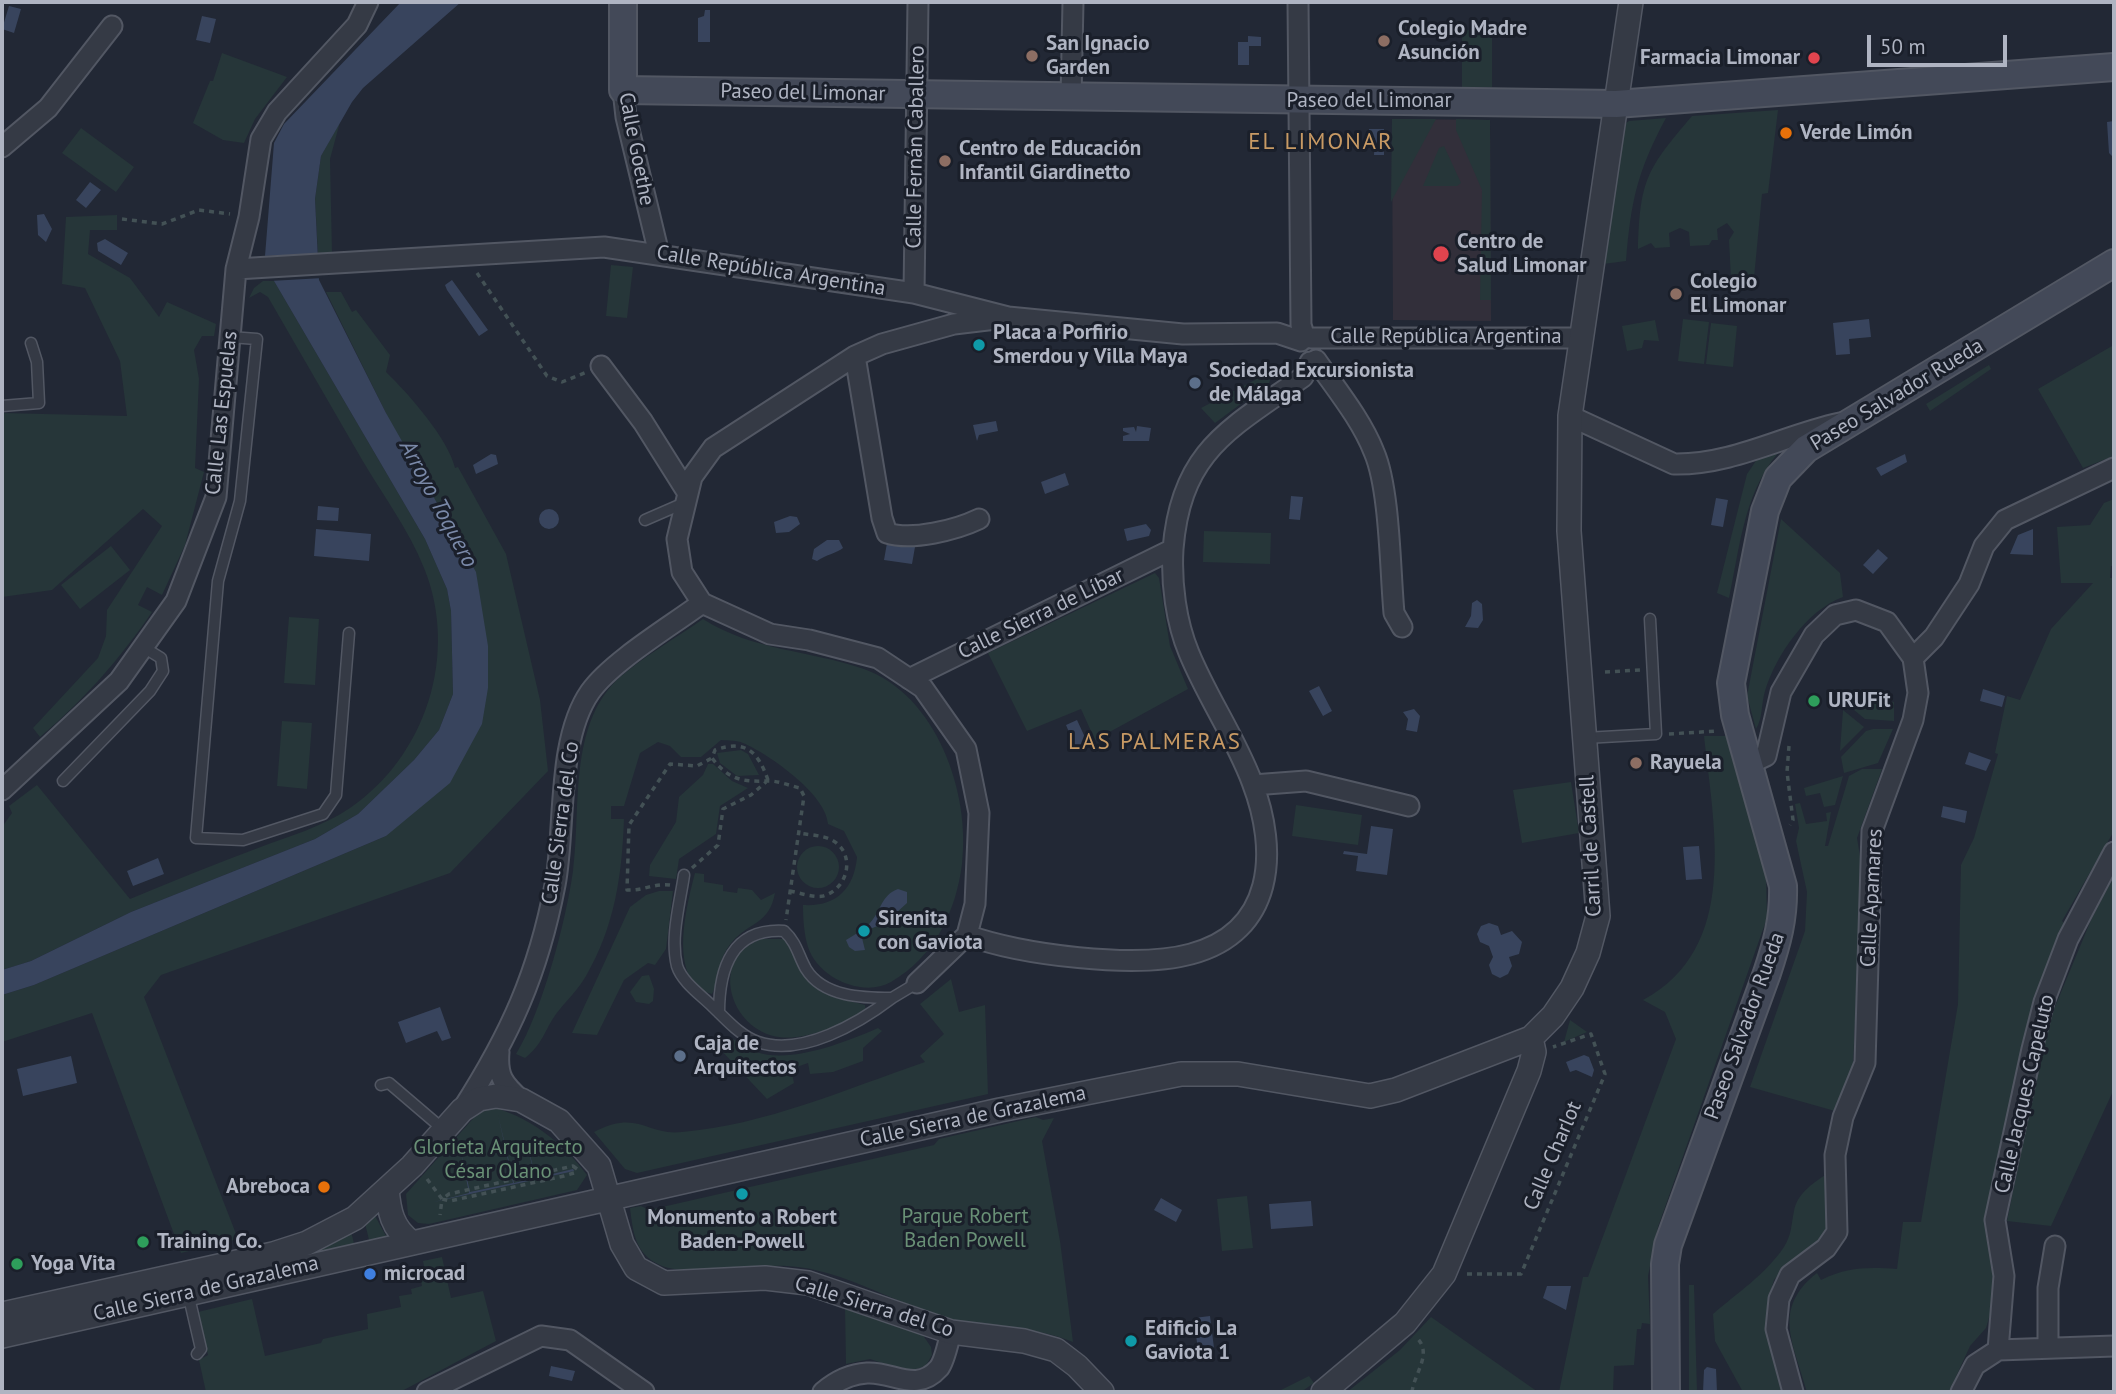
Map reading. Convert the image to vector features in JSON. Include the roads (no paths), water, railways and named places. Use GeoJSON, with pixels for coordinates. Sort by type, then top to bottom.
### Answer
{"type":"FeatureCollection","features":[{"type":"Feature","properties":{"kind":"main road","name":"Calle Goethe"},"geometry":{"type":"LineString","coordinates":[[623,2],[623,90]]}},
{"type":"Feature","properties":{"kind":"main road","name":"Paseo del Limonar"},"geometry":{"type":"LineString","coordinates":[[623,90],[1616,104],[2114,67]]}},
{"type":"Feature","properties":{"kind":"main road","name":"Paseo Salvador Rueda"},"geometry":{"type":"LineString","coordinates":[[1667,1392],[1665,1264],[1668,1245],[1781,930],[1783,886],[1735,715],[1731,683],[1765,510],[1778,478],[1806,450],[2114,263]]}},
{"type":"Feature","properties":{"kind":"street","name":"Calle Las Espuelas"},"geometry":{"type":"LineString","coordinates":[[2,790],[119,681],[176,601],[216,497],[230,337],[246,268],[249,217],[261,139],[277,112],[357,24],[368,2]]}},
{"type":"Feature","properties":{"kind":"street","name":"Calle Fernán Caballero"},"geometry":{"type":"LineString","coordinates":[[914,292],[918,2]]}},
{"type":"Feature","properties":{"kind":"street"},"geometry":{"type":"LineString","coordinates":[[1071,98],[1073,2]]}},
{"type":"Feature","properties":{"kind":"street"},"geometry":{"type":"LineString","coordinates":[[1298,2],[1301,326],[1306,339],[1297,355],[1313,361],[1366,435],[1376,455],[1382,480],[1394,614],[1402,627]]}},
{"type":"Feature","properties":{"kind":"street","name":"Carril de Castell"},"geometry":{"type":"LineString","coordinates":[[1323,1392],[1405,1324],[1444,1274],[1533,1045],[1572,988],[1588,953],[1598,916],[1569,531],[1570,416],[1631,2]]}},
{"type":"Feature","properties":{"kind":"street"},"geometry":{"type":"LineString","coordinates":[[2,147],[48,107],[112,26]]}},
{"type":"Feature","properties":{"kind":"street","name":"Calle Goethe"},"geometry":{"type":"LineString","coordinates":[[623,90],[626,117],[659,254]]}},
{"type":"Feature","properties":{"kind":"street","name":"Calle República Argentina"},"geometry":{"type":"LineString","coordinates":[[246,268],[604,247],[914,292],[1008,317],[1183,334],[1277,333],[1306,339],[1581,338]]}},
{"type":"Feature","properties":{"kind":"street"},"geometry":{"type":"LineString","coordinates":[[917,983],[967,934],[975,904],[979,813],[966,749],[923,688],[878,658],[809,640],[770,634],[702,603],[682,572],[677,539],[692,477],[713,448],[855,356],[913,334],[1008,317]]}},
{"type":"Feature","properties":{"kind":"street"},"geometry":{"type":"LineString","coordinates":[[855,356],[882,518],[887,533],[899,537],[966,525],[979,519]]}},
{"type":"Feature","properties":{"kind":"street"},"geometry":{"type":"LineString","coordinates":[[967,934],[994,945],[1128,961],[1176,958],[1224,942],[1248,923],[1260,902],[1265,878],[1264,831],[1253,785],[1188,652],[1177,613],[1173,549],[1187,483],[1214,441],[1303,377],[1313,361]]}},
{"type":"Feature","properties":{"kind":"street"},"geometry":{"type":"LineString","coordinates":[[601,366],[643,422],[686,497]]}},
{"type":"Feature","properties":{"kind":"street"},"geometry":{"type":"LineString","coordinates":[[1570,416],[1674,464],[1727,459],[1805,431],[1852,421]]}},
{"type":"Feature","properties":{"kind":"street"},"geometry":{"type":"LineString","coordinates":[[1913,658],[1934,637],[1969,584],[1984,546],[2006,520],[2114,468]]}},
{"type":"Feature","properties":{"kind":"street","name":"Calle Sierra de Líbar"},"geometry":{"type":"LineString","coordinates":[[909,679],[1173,549]]}},
{"type":"Feature","properties":{"kind":"street","name":"Calle Sierra del Co"},"geometry":{"type":"LineString","coordinates":[[462,1110],[500,1051],[523,1000],[541,947],[555,883],[566,766],[579,711],[590,692],[605,675],[702,603]]}},
{"type":"Feature","properties":{"kind":"street","name":"Calle Apamares"},"geometry":{"type":"LineString","coordinates":[[1749,764],[1766,756],[1781,692],[1814,635],[1835,615],[1856,610],[1887,622],[1913,658],[1918,693],[1913,720],[1872,831],[1865,1063],[1843,1117],[1835,1155],[1837,1232],[1826,1248],[1790,1275],[1779,1299],[1776,1329],[1793,1392]]}},
{"type":"Feature","properties":{"kind":"street"},"geometry":{"type":"LineString","coordinates":[[1253,785],[1306,781],[1409,806]]}},
{"type":"Feature","properties":{"kind":"street","name":"Calle Jacques Capeluto"},"geometry":{"type":"LineString","coordinates":[[1998,1350],[2004,1276],[1995,1220],[2032,1049],[2045,1002],[2068,939],[2114,852]]}},
{"type":"Feature","properties":{"kind":"street","name":"Calle Sierra de Grazalema"},"geometry":{"type":"LineString","coordinates":[[2,1336],[1000,1110],[1181,1074],[1238,1074],[1370,1096],[1409,1086],[1533,1045]]}},
{"type":"Feature","properties":{"kind":"street","name":"Calle Sierra del Co"},"geometry":{"type":"LineString","coordinates":[[500,1051],[497,1070],[503,1084],[521,1100],[559,1121],[599,1166],[622,1244],[636,1268],[664,1283],[765,1278],[808,1283],[951,1332],[1024,1341],[1056,1350],[1077,1366],[1102,1392]]}},
{"type":"Feature","properties":{"kind":"street","name":"Calle Sierra del Co"},"geometry":{"type":"LineString","coordinates":[[462,1110],[479,1099],[496,1096],[521,1100]]}},
{"type":"Feature","properties":{"kind":"street","name":"Calle Sierra de Grazalema"},"geometry":{"type":"LineString","coordinates":[[2,1314],[273,1254],[307,1243],[355,1218],[412,1166],[462,1110]]}},
{"type":"Feature","properties":{"kind":"street"},"geometry":{"type":"LineString","coordinates":[[387,1189],[389,1214],[402,1235],[411,1242]]}},
{"type":"Feature","properties":{"kind":"street"},"geometry":{"type":"LineString","coordinates":[[2048,1347],[2048,1288],[2055,1246]]}},
{"type":"Feature","properties":{"kind":"street"},"geometry":{"type":"LineString","coordinates":[[823,1392],[843,1377],[870,1372],[908,1384],[927,1379],[940,1367],[951,1332]]}},
{"type":"Feature","properties":{"kind":"street"},"geometry":{"type":"LineString","coordinates":[[427,1392],[541,1336],[570,1340],[644,1392]]}},
{"type":"Feature","properties":{"kind":"street"},"geometry":{"type":"LineString","coordinates":[[1961,1392],[1975,1365],[1998,1350],[2114,1346]]}},
{"type":"Feature","properties":{"kind":"lane"},"geometry":{"type":"LineString","coordinates":[[230,337],[257,339],[240,501],[218,581],[196,838],[243,840],[323,814],[336,795],[349,633]]}},
{"type":"Feature","properties":{"kind":"lane"},"geometry":{"type":"LineString","coordinates":[[2,406],[39,403],[37,362],[32,343]]}},
{"type":"Feature","properties":{"kind":"lane"},"geometry":{"type":"LineString","coordinates":[[645,520],[686,497]]}},
{"type":"Feature","properties":{"kind":"lane"},"geometry":{"type":"LineString","coordinates":[[1585,738],[1656,734],[1650,619]]}},
{"type":"Feature","properties":{"kind":"lane"},"geometry":{"type":"LineString","coordinates":[[63,781],[150,691],[163,671],[161,658],[143,647]]}},
{"type":"Feature","properties":{"kind":"lane"},"geometry":{"type":"LineString","coordinates":[[684,880],[677,920],[677,966],[685,979],[735,1028],[759,1042],[785,1045],[810,1041],[867,1017],[917,983]]}},
{"type":"Feature","properties":{"kind":"lane"},"geometry":{"type":"LineString","coordinates":[[719,1013],[724,974],[732,952],[759,932],[784,931],[795,941],[813,979],[843,994],[861,998],[892,998]]}},
{"type":"Feature","properties":{"kind":"lane"},"geometry":{"type":"LineString","coordinates":[[381,1085],[389,1083],[444,1131]]}},
{"type":"Feature","properties":{"kind":"lane"},"geometry":{"type":"LineString","coordinates":[[188,1293],[201,1349],[197,1354]]}},
{"type":"Feature","properties":{"kind":"water"},"geometry":{"type":"Polygon","coordinates":[[[401,2],[461,2],[363,88],[321,156],[315,199],[319,280],[386,413],[476,572],[488,646],[488,688],[482,724],[450,783],[386,836],[34,985],[2,995],[2,970],[31,961],[131,912],[315,839],[358,814],[414,760],[439,730],[453,694],[451,611],[447,589],[425,539],[274,281],[265,256],[274,143],[284,124],[401,2]]]}},
{"type":"Feature","properties":{"kind":"water"},"geometry":{"type":"Polygon","coordinates":[[[9,6],[21,9],[14,33],[2,29],[9,6]]]}},
{"type":"Feature","properties":{"kind":"water"},"geometry":{"type":"Polygon","coordinates":[[[705,10],[710,10],[710,42],[698,42],[698,18],[704,16],[705,10]]]}},
{"type":"Feature","properties":{"kind":"water"},"geometry":{"type":"Polygon","coordinates":[[[202,16],[216,19],[210,43],[196,40],[202,16]]]}},
{"type":"Feature","properties":{"kind":"water"},"geometry":{"type":"Polygon","coordinates":[[[1248,36],[1261,37],[1261,46],[1249,46],[1249,65],[1238,65],[1238,42],[1248,42],[1248,36]]]}},
{"type":"Feature","properties":{"kind":"water"},"geometry":{"type":"Polygon","coordinates":[[[2114,121],[2114,158],[2109,153],[2107,122],[2114,121]]]}},
{"type":"Feature","properties":{"kind":"water"},"geometry":{"type":"Polygon","coordinates":[[[1369,129],[1384,129],[1384,155],[1374,155],[1375,138],[1369,138],[1369,129]]]}},
{"type":"Feature","properties":{"kind":"water"},"geometry":{"type":"Polygon","coordinates":[[[90,182],[101,190],[86,208],[76,200],[90,182]]]}},
{"type":"Feature","properties":{"kind":"water"},"geometry":{"type":"Polygon","coordinates":[[[44,214],[52,229],[46,242],[38,235],[37,215],[44,214]]]}},
{"type":"Feature","properties":{"kind":"water"},"geometry":{"type":"Polygon","coordinates":[[[105,239],[128,253],[121,265],[98,251],[97,243],[105,239]]]}},
{"type":"Feature","properties":{"kind":"water"},"geometry":{"type":"Polygon","coordinates":[[[452,280],[488,330],[479,336],[447,290],[445,285],[452,280]]]}},
{"type":"Feature","properties":{"kind":"water"},"geometry":{"type":"Polygon","coordinates":[[[1869,319],[1871,337],[1849,339],[1850,354],[1836,355],[1833,323],[1869,319]]]}},
{"type":"Feature","properties":{"kind":"water"},"geometry":{"type":"Polygon","coordinates":[[[996,421],[998,431],[979,435],[977,441],[973,425],[996,421]]]}},
{"type":"Feature","properties":{"kind":"water"},"geometry":{"type":"Polygon","coordinates":[[[1137,426],[1151,428],[1149,441],[1123,441],[1123,436],[1130,434],[1123,431],[1123,428],[1134,427],[1136,432],[1137,426]]]}},
{"type":"Feature","properties":{"kind":"water"},"geometry":{"type":"Polygon","coordinates":[[[491,454],[496,455],[498,464],[476,474],[473,465],[491,454]]]}},
{"type":"Feature","properties":{"kind":"water"},"geometry":{"type":"Polygon","coordinates":[[[1905,454],[1907,462],[1881,476],[1876,468],[1905,454]]]}},
{"type":"Feature","properties":{"kind":"water"},"geometry":{"type":"Polygon","coordinates":[[[1065,473],[1069,485],[1045,494],[1041,482],[1065,473]]]}},
{"type":"Feature","properties":{"kind":"water"},"geometry":{"type":"Polygon","coordinates":[[[1291,496],[1303,497],[1300,520],[1289,519],[1291,496]]]}},
{"type":"Feature","properties":{"kind":"water"},"geometry":{"type":"Polygon","coordinates":[[[1716,498],[1728,500],[1723,527],[1711,525],[1716,498]]]}},
{"type":"Feature","properties":{"kind":"water"},"geometry":{"type":"Polygon","coordinates":[[[318,506],[339,508],[338,521],[317,520],[318,506]]]}},
{"type":"Feature","properties":{"kind":"water"},"geometry":{"type":"Polygon","coordinates":[[[545,509],[553,509],[559,519],[553,529],[545,529],[539,523],[539,515],[545,509]]]}},
{"type":"Feature","properties":{"kind":"water"},"geometry":{"type":"Polygon","coordinates":[[[790,516],[797,517],[800,524],[789,532],[776,533],[774,522],[790,516]]]}},
{"type":"Feature","properties":{"kind":"water"},"geometry":{"type":"Polygon","coordinates":[[[1146,524],[1151,530],[1149,536],[1127,541],[1124,529],[1146,524]]]}},
{"type":"Feature","properties":{"kind":"water"},"geometry":{"type":"Polygon","coordinates":[[[316,529],[371,534],[369,561],[314,556],[316,529]]]}},
{"type":"Feature","properties":{"kind":"water"},"geometry":{"type":"Polygon","coordinates":[[[2033,529],[2033,555],[2010,554],[2018,535],[2033,529]]]}},
{"type":"Feature","properties":{"kind":"water"},"geometry":{"type":"Polygon","coordinates":[[[827,540],[839,540],[843,548],[817,561],[812,559],[814,549],[827,540]]]}},
{"type":"Feature","properties":{"kind":"water"},"geometry":{"type":"Polygon","coordinates":[[[887,543],[915,547],[912,564],[884,560],[887,543]]]}},
{"type":"Feature","properties":{"kind":"water"},"geometry":{"type":"Polygon","coordinates":[[[1878,549],[1888,558],[1873,574],[1863,565],[1878,549]]]}},
{"type":"Feature","properties":{"kind":"water"},"geometry":{"type":"Polygon","coordinates":[[[1477,600],[1482,604],[1483,620],[1478,628],[1465,627],[1471,616],[1472,603],[1477,600]]]}},
{"type":"Feature","properties":{"kind":"water"},"geometry":{"type":"Polygon","coordinates":[[[1319,686],[1332,711],[1323,716],[1309,691],[1319,686]]]}},
{"type":"Feature","properties":{"kind":"water"},"geometry":{"type":"Polygon","coordinates":[[[1983,689],[2005,696],[2002,707],[1980,701],[1983,689]]]}},
{"type":"Feature","properties":{"kind":"water"},"geometry":{"type":"Polygon","coordinates":[[[1414,709],[1420,716],[1417,732],[1406,730],[1408,719],[1403,712],[1414,709]]]}},
{"type":"Feature","properties":{"kind":"water"},"geometry":{"type":"Polygon","coordinates":[[[1077,720],[1089,746],[1077,751],[1066,725],[1077,720]]]}},
{"type":"Feature","properties":{"kind":"water"},"geometry":{"type":"Polygon","coordinates":[[[1969,752],[1991,760],[1986,771],[1965,764],[1969,752]]]}},
{"type":"Feature","properties":{"kind":"water"},"geometry":{"type":"Polygon","coordinates":[[[1943,806],[1967,811],[1965,823],[1941,817],[1943,806]]]}},
{"type":"Feature","properties":{"kind":"water"},"geometry":{"type":"Polygon","coordinates":[[[1371,826],[1393,829],[1387,875],[1356,871],[1358,856],[1343,854],[1344,851],[1367,854],[1371,826]]]}},
{"type":"Feature","properties":{"kind":"water"},"geometry":{"type":"Polygon","coordinates":[[[1699,846],[1702,879],[1686,880],[1683,847],[1699,846]]]}},
{"type":"Feature","properties":{"kind":"water"},"geometry":{"type":"Polygon","coordinates":[[[158,858],[164,874],[133,886],[127,871],[158,858]]]}},
{"type":"Feature","properties":{"kind":"water"},"geometry":{"type":"Polygon","coordinates":[[[898,889],[907,892],[907,903],[885,923],[865,931],[862,938],[865,950],[855,951],[849,947],[846,940],[867,926],[888,895],[898,889]]]}},
{"type":"Feature","properties":{"kind":"water"},"geometry":{"type":"Polygon","coordinates":[[[1489,923],[1498,926],[1501,935],[1512,931],[1522,942],[1519,954],[1509,957],[1512,966],[1508,974],[1500,978],[1492,974],[1489,965],[1493,957],[1489,946],[1480,942],[1477,934],[1481,926],[1489,923]]]}},
{"type":"Feature","properties":{"kind":"water"},"geometry":{"type":"Polygon","coordinates":[[[440,1007],[451,1038],[442,1041],[437,1031],[406,1043],[398,1022],[440,1007]]]}},
{"type":"Feature","properties":{"kind":"water"},"geometry":{"type":"Polygon","coordinates":[[[1584,1055],[1589,1057],[1594,1070],[1592,1077],[1576,1070],[1570,1072],[1566,1062],[1584,1055]]]}},
{"type":"Feature","properties":{"kind":"water"},"geometry":{"type":"Polygon","coordinates":[[[71,1056],[77,1083],[23,1096],[17,1069],[71,1056]]]}},
{"type":"Feature","properties":{"kind":"water"},"geometry":{"type":"Polygon","coordinates":[[[498,1115],[514,1183],[535,1178],[527,1144],[536,1178],[573,1169],[574,1171],[434,1202],[469,1193],[460,1148],[470,1192],[513,1183],[498,1115]]]}},
{"type":"Feature","properties":{"kind":"water"},"geometry":{"type":"Polygon","coordinates":[[[1161,1198],[1182,1210],[1176,1222],[1154,1210],[1161,1198]]]}},
{"type":"Feature","properties":{"kind":"water"},"geometry":{"type":"Polygon","coordinates":[[[1311,1201],[1313,1226],[1271,1229],[1269,1204],[1311,1201]]]}},
{"type":"Feature","properties":{"kind":"water"},"geometry":{"type":"Polygon","coordinates":[[[1547,1286],[1571,1286],[1566,1310],[1543,1298],[1547,1286]]]}},
{"type":"Feature","properties":{"kind":"water"},"geometry":{"type":"Polygon","coordinates":[[[1210,1316],[1214,1348],[1198,1351],[1194,1318],[1210,1316]]]}},
{"type":"Feature","properties":{"kind":"water"},"geometry":{"type":"Polygon","coordinates":[[[551,1366],[575,1371],[572,1381],[549,1376],[551,1366]]]}},
{"type":"Feature","properties":{"kind":"water"},"geometry":{"type":"Polygon","coordinates":[[[1707,1367],[1716,1369],[1717,1392],[1703,1392],[1704,1370],[1707,1367]]]}},
{"type":"Feature","properties":{"kind":"place","name":"Colegio Madre Asunción"},"geometry":{"type":"Point","coordinates":[1384,41]}},
{"type":"Feature","properties":{"kind":"place","name":"San Ignacio Garden"},"geometry":{"type":"Point","coordinates":[1032,56]}},
{"type":"Feature","properties":{"kind":"place","name":"Farmacia Limonar"},"geometry":{"type":"Point","coordinates":[1814,58]}},
{"type":"Feature","properties":{"kind":"place","name":"Verde Limón"},"geometry":{"type":"Point","coordinates":[1786,133]}},
{"type":"Feature","properties":{"kind":"place","name":"Centro de Educación Infantil Giardinetto"},"geometry":{"type":"Point","coordinates":[945,161]}},
{"type":"Feature","properties":{"kind":"place","name":"Centro de Salud Limonar"},"geometry":{"type":"Point","coordinates":[1441,254]}},
{"type":"Feature","properties":{"kind":"place","name":"Colegio El Limonar"},"geometry":{"type":"Point","coordinates":[1676,294]}},
{"type":"Feature","properties":{"kind":"place","name":"Placa a Porfirio Smerdou y Villa Maya"},"geometry":{"type":"Point","coordinates":[979,345]}},
{"type":"Feature","properties":{"kind":"place","name":"Sociedad Excursionista de Málaga"},"geometry":{"type":"Point","coordinates":[1195,383]}},
{"type":"Feature","properties":{"kind":"place","name":"URUFit"},"geometry":{"type":"Point","coordinates":[1814,701]}},
{"type":"Feature","properties":{"kind":"place","name":"Rayuela"},"geometry":{"type":"Point","coordinates":[1636,763]}},
{"type":"Feature","properties":{"kind":"place","name":"Sirenita con Gaviota"},"geometry":{"type":"Point","coordinates":[864,931]}},
{"type":"Feature","properties":{"kind":"place","name":"Caja de Arquitectos"},"geometry":{"type":"Point","coordinates":[680,1056]}},
{"type":"Feature","properties":{"kind":"place","name":"Abreboca"},"geometry":{"type":"Point","coordinates":[324,1187]}},
{"type":"Feature","properties":{"kind":"place","name":"Monumento a Robert Baden-Powell"},"geometry":{"type":"Point","coordinates":[742,1194]}},
{"type":"Feature","properties":{"kind":"place","name":"Training Co."},"geometry":{"type":"Point","coordinates":[143,1242]}},
{"type":"Feature","properties":{"kind":"place","name":"Yoga Vita"},"geometry":{"type":"Point","coordinates":[17,1264]}},
{"type":"Feature","properties":{"kind":"place","name":"microcad"},"geometry":{"type":"Point","coordinates":[370,1274]}},
{"type":"Feature","properties":{"kind":"place","name":"Edificio La Gaviota 1"},"geometry":{"type":"Point","coordinates":[1131,1341]}},
{"type":"Feature","properties":{"kind":"district","name":"EL LIMONAR"},"geometry":{"type":"Point","coordinates":[1321,142]}},
{"type":"Feature","properties":{"kind":"district","name":"LAS PALMERAS"},"geometry":{"type":"Point","coordinates":[1155,742]}},
{"type":"Feature","properties":{"kind":"water label","name":"Arroyo Toquero"},"geometry":{"type":"Point","coordinates":[438,504]}},
{"type":"Feature","properties":{"kind":"park label","name":"Glorieta Arquitecto César Olano"},"geometry":{"type":"Point","coordinates":[498,1160]}},
{"type":"Feature","properties":{"kind":"park label","name":"Parque Robert Baden Powell"},"geometry":{"type":"Point","coordinates":[965,1229]}}]}
